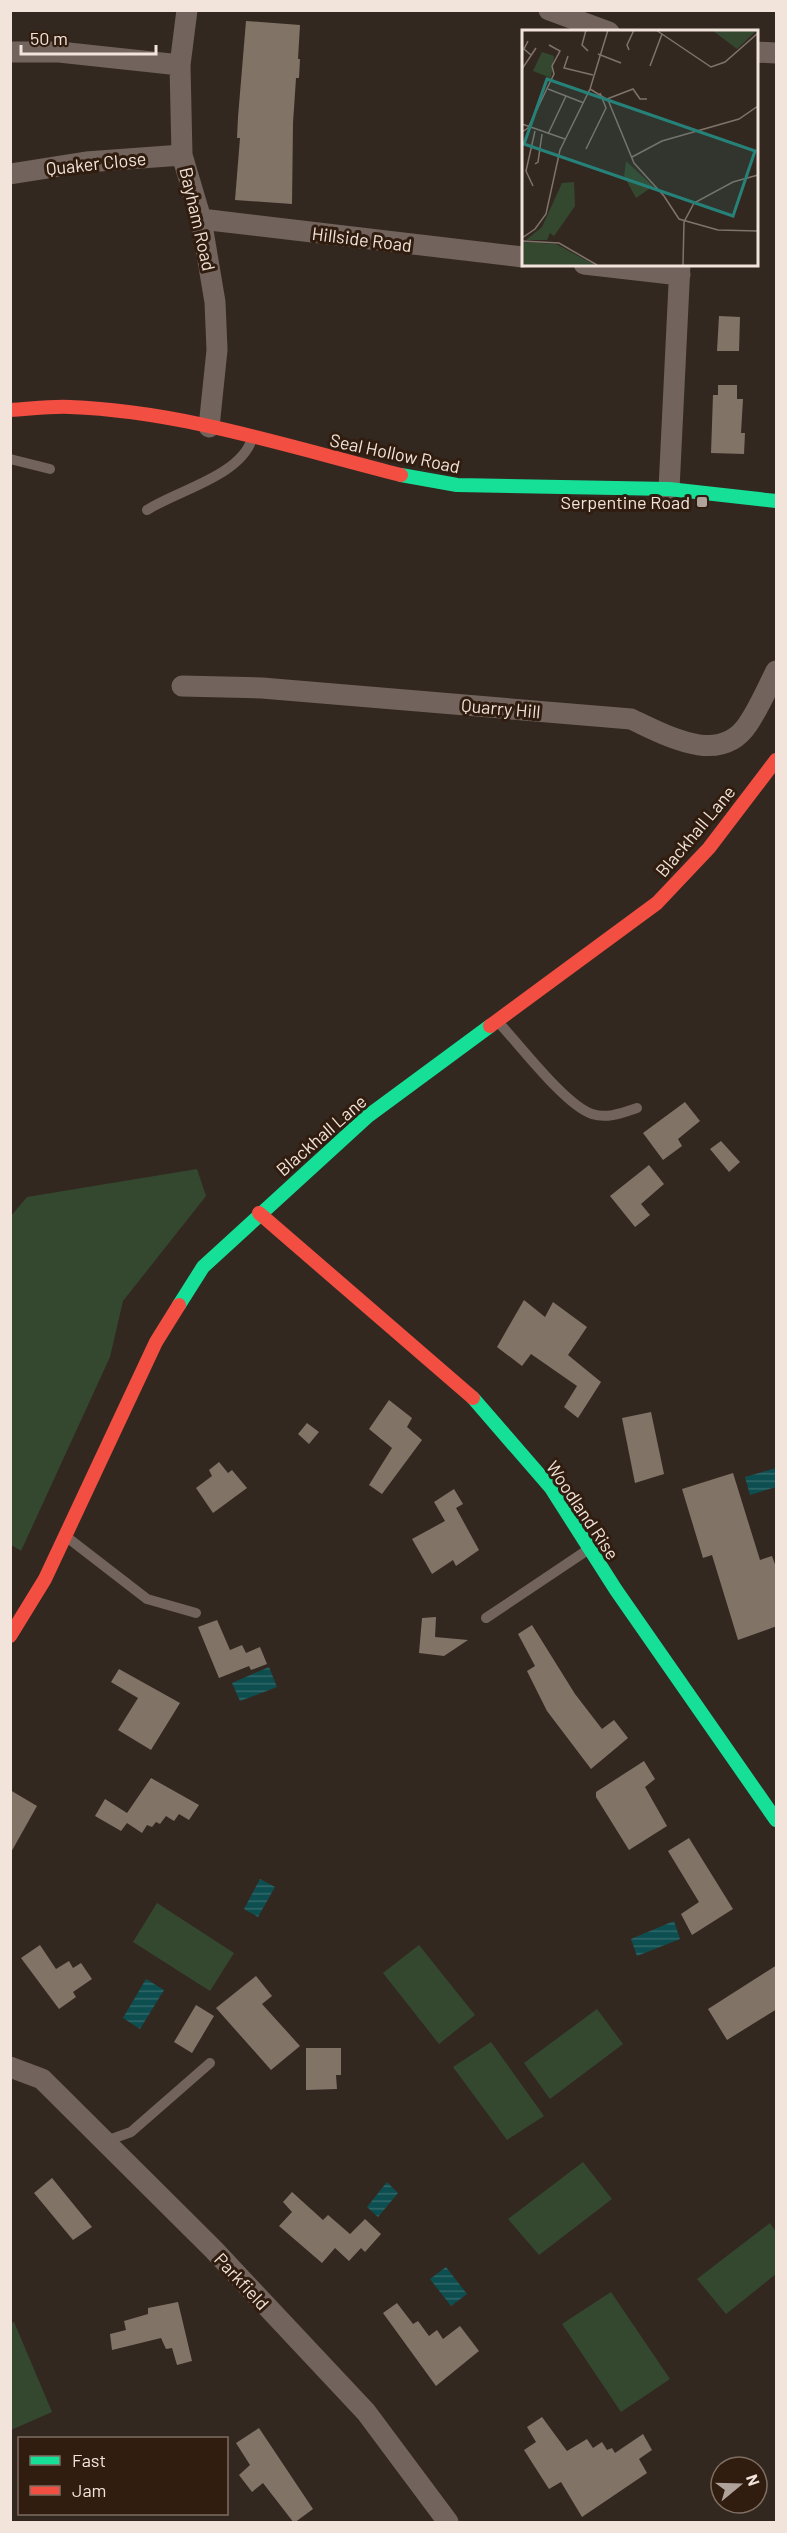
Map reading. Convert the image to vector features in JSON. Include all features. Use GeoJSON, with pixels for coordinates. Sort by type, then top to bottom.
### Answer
{"type":"FeatureCollection","features":[{"type":"Feature","properties":{"kind":"street","name":"Bayham Road"},"geometry":{"type":"LineString","coordinates":[[187,10],[180,65],[182,155],[201,219],[215,302],[217,350],[209,427]]}},
{"type":"Feature","properties":{"kind":"street"},"geometry":{"type":"LineString","coordinates":[[549,10],[604,30]]}},
{"type":"Feature","properties":{"kind":"street"},"geometry":{"type":"LineString","coordinates":[[10,52],[60,52],[180,65]]}},
{"type":"Feature","properties":{"kind":"street"},"geometry":{"type":"LineString","coordinates":[[757,52],[777,52]]}},
{"type":"Feature","properties":{"kind":"street","name":"Quaker Close"},"geometry":{"type":"LineString","coordinates":[[10,174],[86,162],[182,155]]}},
{"type":"Feature","properties":{"kind":"street","name":"Hillside Road"},"geometry":{"type":"LineString","coordinates":[[201,219],[522,257]]}},
{"type":"Feature","properties":{"kind":"street"},"geometry":{"type":"LineString","coordinates":[[616,266],[680,270],[669,489]]}},
{"type":"Feature","properties":{"kind":"street","name":"Seal Hollow Road"},"geometry":{"type":"LineString","coordinates":[[10,410],[88,408],[209,427],[409,477],[457,485],[669,489],[777,501]]}},
{"type":"Feature","properties":{"kind":"street","name":"Quarry Hill"},"geometry":{"type":"LineString","coordinates":[[182,686],[262,688],[632,719],[684,742],[702,746],[729,742],[738,736],[748,725],[777,671]]}},
{"type":"Feature","properties":{"kind":"street","name":"Blackhall Lane"},"geometry":{"type":"LineString","coordinates":[[10,1636],[45,1579],[156,1342],[203,1267],[368,1116],[657,903],[709,848],[777,760]]}},
{"type":"Feature","properties":{"kind":"street","name":"Woodland Rise"},"geometry":{"type":"LineString","coordinates":[[260,1214],[466,1390],[550,1488],[777,1820]]}},
{"type":"Feature","properties":{"kind":"street","name":"Parkfield"},"geometry":{"type":"LineString","coordinates":[[10,2067],[42,2079],[106,2141],[366,2412],[448,2523]]}},
{"type":"Feature","properties":{"kind":"lane"},"geometry":{"type":"LineString","coordinates":[[147,510],[168,497],[218,476],[236,464],[252,439]]}},
{"type":"Feature","properties":{"kind":"lane"},"geometry":{"type":"LineString","coordinates":[[10,459],[50,469]]}},
{"type":"Feature","properties":{"kind":"lane"},"geometry":{"type":"LineString","coordinates":[[497,1020],[571,1100],[591,1114],[609,1116],[637,1108]]}},
{"type":"Feature","properties":{"kind":"lane"},"geometry":{"type":"LineString","coordinates":[[65,1536],[147,1599],[163,1605],[182,1607],[196,1613]]}},
{"type":"Feature","properties":{"kind":"lane"},"geometry":{"type":"LineString","coordinates":[[486,1618],[590,1549]]}},
{"type":"Feature","properties":{"kind":"lane"},"geometry":{"type":"LineString","coordinates":[[106,2141],[131,2132],[210,2063]]}},
{"type":"Feature","properties":{"kind":"green space"},"geometry":{"type":"Polygon","coordinates":[[[197,1169],[206,1196],[123,1301],[110,1357],[21,1551],[10,1544],[11,1216],[27,1197],[197,1169]]]}},
{"type":"Feature","properties":{"kind":"green space"},"geometry":{"type":"Polygon","coordinates":[[[157,1903],[234,1953],[210,1991],[133,1942],[157,1903]]]}},
{"type":"Feature","properties":{"kind":"green space"},"geometry":{"type":"Polygon","coordinates":[[[419,1945],[475,2015],[439,2044],[383,1973],[419,1945]]]}},
{"type":"Feature","properties":{"kind":"green space"},"geometry":{"type":"Polygon","coordinates":[[[597,2009],[623,2044],[550,2099],[524,2063],[597,2009]]]}},
{"type":"Feature","properties":{"kind":"green space"},"geometry":{"type":"Polygon","coordinates":[[[491,2042],[544,2116],[507,2140],[453,2067],[491,2042]]]}},
{"type":"Feature","properties":{"kind":"green space"},"geometry":{"type":"Polygon","coordinates":[[[583,2162],[612,2199],[539,2255],[508,2219],[583,2162]]]}},
{"type":"Feature","properties":{"kind":"green space"},"geometry":{"type":"Polygon","coordinates":[[[770,2223],[776,2232],[776,2274],[726,2314],[697,2279],[770,2223]]]}},
{"type":"Feature","properties":{"kind":"green space"},"geometry":{"type":"Polygon","coordinates":[[[611,2292],[670,2379],[621,2412],[562,2324],[611,2292]]]}},
{"type":"Feature","properties":{"kind":"green space"},"geometry":{"type":"Polygon","coordinates":[[[14,2322],[52,2412],[11,2430],[10,2323],[14,2322]]]}},
{"type":"Feature","properties":{"kind":"water"},"geometry":{"type":"Polygon","coordinates":[[[776,1468],[776,1487],[750,1495],[745,1477],[776,1468]]]}},
{"type":"Feature","properties":{"kind":"water"},"geometry":{"type":"Polygon","coordinates":[[[269,1667],[277,1687],[240,1701],[232,1683],[269,1667]]]}},
{"type":"Feature","properties":{"kind":"water"},"geometry":{"type":"Polygon","coordinates":[[[260,1879],[275,1887],[258,1917],[244,1909],[260,1879]]]}},
{"type":"Feature","properties":{"kind":"water"},"geometry":{"type":"Polygon","coordinates":[[[674,1921],[680,1939],[637,1956],[631,1939],[674,1921]]]}},
{"type":"Feature","properties":{"kind":"water"},"geometry":{"type":"Polygon","coordinates":[[[146,1979],[164,1990],[140,2029],[123,2018],[146,1979]]]}},
{"type":"Feature","properties":{"kind":"water"},"geometry":{"type":"Polygon","coordinates":[[[387,2182],[398,2193],[378,2217],[367,2207],[387,2182]]]}},
{"type":"Feature","properties":{"kind":"water"},"geometry":{"type":"Polygon","coordinates":[[[446,2267],[467,2294],[451,2306],[430,2279],[446,2267]]]}},
{"type":"Feature","properties":{"kind":"building"},"geometry":{"type":"Polygon","coordinates":[[[246,21],[300,25],[299,78],[296,78],[293,123],[292,204],[235,200],[240,138],[237,138],[238,117],[246,21]]]}},
{"type":"Feature","properties":{"kind":"building"},"geometry":{"type":"Polygon","coordinates":[[[719,316],[740,317],[739,351],[717,351],[719,316]]]}},
{"type":"Feature","properties":{"kind":"building"},"geometry":{"type":"Polygon","coordinates":[[[718,385],[737,385],[737,399],[743,399],[741,433],[745,433],[744,454],[711,453],[713,395],[718,395],[718,385]]]}},
{"type":"Feature","properties":{"kind":"building"},"geometry":{"type":"Polygon","coordinates":[[[685,1102],[700,1121],[678,1139],[682,1146],[663,1160],[643,1133],[685,1102]]]}},
{"type":"Feature","properties":{"kind":"building"},"geometry":{"type":"Polygon","coordinates":[[[721,1141],[740,1162],[729,1172],[710,1149],[721,1141]]]}},
{"type":"Feature","properties":{"kind":"building"},"geometry":{"type":"Polygon","coordinates":[[[649,1165],[664,1184],[641,1204],[650,1215],[635,1227],[610,1196],[649,1165]]]}},
{"type":"Feature","properties":{"kind":"building"},"geometry":{"type":"Polygon","coordinates":[[[524,1300],[545,1317],[553,1302],[587,1327],[568,1355],[601,1382],[578,1418],[564,1407],[577,1386],[531,1354],[522,1366],[497,1347],[524,1300]]]}},
{"type":"Feature","properties":{"kind":"building"},"geometry":{"type":"Polygon","coordinates":[[[389,1400],[412,1418],[407,1427],[422,1440],[382,1494],[369,1485],[392,1448],[369,1429],[389,1400]]]}},
{"type":"Feature","properties":{"kind":"building"},"geometry":{"type":"Polygon","coordinates":[[[651,1412],[664,1474],[635,1483],[622,1418],[651,1412]]]}},
{"type":"Feature","properties":{"kind":"building"},"geometry":{"type":"Polygon","coordinates":[[[307,1423],[319,1432],[309,1444],[298,1434],[307,1423]]]}},
{"type":"Feature","properties":{"kind":"building"},"geometry":{"type":"Polygon","coordinates":[[[219,1462],[228,1473],[232,1470],[247,1488],[213,1513],[196,1488],[212,1476],[209,1470],[219,1462]]]}},
{"type":"Feature","properties":{"kind":"building"},"geometry":{"type":"Polygon","coordinates":[[[733,1473],[760,1560],[772,1556],[777,1570],[777,1626],[738,1640],[712,1555],[703,1558],[682,1489],[733,1473]]]}},
{"type":"Feature","properties":{"kind":"building"},"geometry":{"type":"Polygon","coordinates":[[[454,1489],[463,1504],[456,1508],[479,1550],[456,1566],[453,1560],[432,1574],[412,1539],[445,1521],[434,1502],[454,1489]]]}},
{"type":"Feature","properties":{"kind":"building"},"geometry":{"type":"Polygon","coordinates":[[[436,1617],[435,1637],[468,1640],[444,1656],[419,1653],[422,1618],[436,1617]]]}},
{"type":"Feature","properties":{"kind":"building"},"geometry":{"type":"Polygon","coordinates":[[[217,1620],[230,1650],[242,1645],[246,1653],[260,1647],[267,1664],[251,1670],[249,1666],[219,1678],[198,1627],[217,1620]]]}},
{"type":"Feature","properties":{"kind":"building"},"geometry":{"type":"Polygon","coordinates":[[[532,1625],[575,1694],[602,1729],[614,1720],[628,1738],[591,1769],[547,1711],[527,1671],[535,1666],[518,1634],[532,1625]]]}},
{"type":"Feature","properties":{"kind":"building"},"geometry":{"type":"Polygon","coordinates":[[[119,1669],[180,1703],[151,1750],[118,1730],[138,1698],[111,1682],[119,1669]]]}},
{"type":"Feature","properties":{"kind":"building"},"geometry":{"type":"Polygon","coordinates":[[[644,1761],[655,1779],[645,1787],[667,1826],[629,1850],[596,1797],[596,1792],[644,1761]]]}},
{"type":"Feature","properties":{"kind":"building"},"geometry":{"type":"Polygon","coordinates":[[[151,1778],[199,1805],[189,1820],[179,1814],[174,1821],[166,1816],[160,1824],[156,1822],[152,1827],[147,1825],[142,1833],[127,1823],[121,1831],[95,1816],[105,1799],[127,1813],[151,1778]]]}},
{"type":"Feature","properties":{"kind":"building"},"geometry":{"type":"Polygon","coordinates":[[[10,1790],[37,1806],[10,1854],[10,1790]]]}},
{"type":"Feature","properties":{"kind":"building"},"geometry":{"type":"Polygon","coordinates":[[[689,1838],[733,1909],[692,1935],[681,1914],[699,1902],[668,1851],[689,1838]]]}},
{"type":"Feature","properties":{"kind":"building"},"geometry":{"type":"Polygon","coordinates":[[[40,1945],[56,1969],[69,1961],[73,1968],[81,1963],[92,1979],[73,1992],[76,1997],[59,2009],[21,1958],[40,1945]]]}},
{"type":"Feature","properties":{"kind":"building"},"geometry":{"type":"Polygon","coordinates":[[[777,1965],[777,2009],[727,2040],[708,2009],[777,1965]]]}},
{"type":"Feature","properties":{"kind":"building"},"geometry":{"type":"Polygon","coordinates":[[[256,1976],[272,1996],[262,2004],[300,2046],[271,2070],[216,2008],[256,1976]]]}},
{"type":"Feature","properties":{"kind":"building"},"geometry":{"type":"Polygon","coordinates":[[[196,2005],[214,2016],[192,2053],[174,2042],[196,2005]]]}},
{"type":"Feature","properties":{"kind":"building"},"geometry":{"type":"Polygon","coordinates":[[[306,2048],[341,2048],[341,2075],[336,2075],[337,2089],[306,2090],[306,2048]]]}},
{"type":"Feature","properties":{"kind":"building"},"geometry":{"type":"Polygon","coordinates":[[[52,2178],[92,2227],[73,2240],[34,2193],[52,2178]]]}},
{"type":"Feature","properties":{"kind":"building"},"geometry":{"type":"Polygon","coordinates":[[[292,2192],[323,2220],[328,2215],[350,2234],[365,2219],[381,2234],[365,2252],[361,2248],[349,2261],[335,2248],[322,2263],[279,2226],[292,2212],[283,2202],[292,2192]]]}},
{"type":"Feature","properties":{"kind":"building"},"geometry":{"type":"Polygon","coordinates":[[[178,2302],[192,2361],[177,2365],[172,2348],[166,2349],[161,2338],[112,2350],[110,2334],[126,2330],[124,2321],[148,2314],[148,2308],[178,2302]]]}},
{"type":"Feature","properties":{"kind":"building"},"geometry":{"type":"Polygon","coordinates":[[[397,2303],[413,2324],[418,2321],[429,2336],[437,2330],[443,2339],[460,2326],[479,2351],[436,2386],[383,2313],[397,2303]]]}},
{"type":"Feature","properties":{"kind":"building"},"geometry":{"type":"Polygon","coordinates":[[[542,2417],[567,2451],[587,2439],[593,2448],[602,2442],[607,2450],[612,2448],[615,2453],[643,2434],[652,2450],[639,2459],[647,2473],[582,2517],[561,2482],[549,2489],[524,2450],[536,2442],[527,2427],[542,2417]]]}},
{"type":"Feature","properties":{"kind":"building"},"geometry":{"type":"Polygon","coordinates":[[[259,2428],[313,2509],[294,2523],[263,2483],[252,2492],[239,2475],[250,2465],[236,2443],[259,2428]]]}},
{"type":"Feature","properties":{"kind":"traffic: fast"},"geometry":{"type":"LineString","coordinates":[[401,475],[457,485],[669,489],[776,501]]}},
{"type":"Feature","properties":{"kind":"traffic: fast"},"geometry":{"type":"LineString","coordinates":[[179,1305],[203,1267],[368,1116],[490,1026]]}},
{"type":"Feature","properties":{"kind":"traffic: fast"},"geometry":{"type":"LineString","coordinates":[[473,1398],[551,1488],[616,1590],[776,1820]]}},
{"type":"Feature","properties":{"kind":"traffic: jam"},"geometry":{"type":"LineString","coordinates":[[10,410],[70,407],[154,416],[237,432],[401,475]]}},
{"type":"Feature","properties":{"kind":"traffic: jam"},"geometry":{"type":"LineString","coordinates":[[490,1026],[657,903],[709,848],[776,760]]}},
{"type":"Feature","properties":{"kind":"traffic: jam"},"geometry":{"type":"LineString","coordinates":[[259,1213],[473,1398]]}},
{"type":"Feature","properties":{"kind":"traffic: jam"},"geometry":{"type":"LineString","coordinates":[[10,1636],[45,1579],[156,1342],[179,1305]]}},
{"type":"Feature","properties":{"kind":"place","name":"Serpentine Road"},"geometry":{"type":"Point","coordinates":[702,502]}}]}
